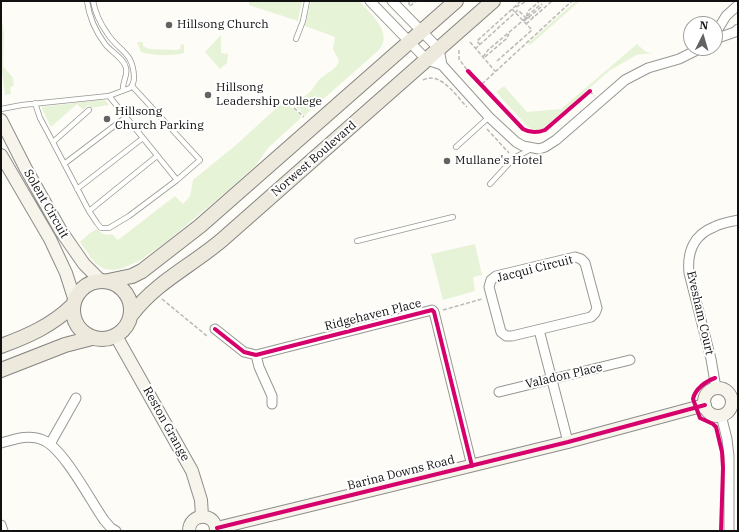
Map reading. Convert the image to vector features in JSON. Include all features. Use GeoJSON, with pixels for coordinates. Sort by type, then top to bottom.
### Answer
{"type":"FeatureCollection","features":[{"type":"Feature","properties":{"kind":"main road","name":"Norwest Boulevard"},"geometry":{"type":"LineString","coordinates":[[105,281],[132,276],[151,265],[200,226],[456,1]]}},
{"type":"Feature","properties":{"kind":"main road","name":"Norwest Boulevard"},"geometry":{"type":"LineString","coordinates":[[132,314],[141,301],[152,291],[214,246],[493,1]]}},
{"type":"Feature","properties":{"kind":"main road"},"geometry":{"type":"LineString","coordinates":[[1,346],[25,337],[53,322],[73,302],[85,286],[105,281],[118,285],[125,292],[131,306],[132,314],[129,322],[124,330],[116,336],[106,339],[92,338],[65,345],[1,370]]}},
{"type":"Feature","properties":{"kind":"main road"},"geometry":{"type":"LineString","coordinates":[[73,302],[74,319],[85,334],[92,338]]}},
{"type":"Feature","properties":{"kind":"street"},"geometry":{"type":"LineString","coordinates":[[370,1],[427,60],[442,65],[489,117],[516,142],[531,149],[545,147],[556,140],[625,80],[648,68],[679,60],[686,56]]}},
{"type":"Feature","properties":{"kind":"street"},"geometry":{"type":"LineString","coordinates":[[392,1],[439,49],[442,65]]}},
{"type":"Feature","properties":{"kind":"street"},"geometry":{"type":"LineString","coordinates":[[723,21],[738,5]]}},
{"type":"Feature","properties":{"kind":"street"},"geometry":{"type":"LineString","coordinates":[[723,36],[735,32],[738,29]]}},
{"type":"Feature","properties":{"kind":"street","name":"Solent Circuit"},"geometry":{"type":"LineString","coordinates":[[1,120],[26,169],[61,231],[84,264],[105,281]]}},
{"type":"Feature","properties":{"kind":"street","name":"Solent Circuit"},"geometry":{"type":"LineString","coordinates":[[1,155],[53,245],[66,273],[73,302]]}},
{"type":"Feature","properties":{"kind":"street","name":"Evesham Court"},"geometry":{"type":"LineString","coordinates":[[716,388],[711,359],[689,273],[688,260],[694,244],[706,230],[714,226],[738,220]]}},
{"type":"Feature","properties":{"kind":"street","name":"Jacqui Circuit"},"geometry":{"type":"LineString","coordinates":[[575,257],[581,259],[585,263],[597,308],[591,317],[540,330],[506,336],[501,332],[492,297],[489,287],[491,280],[496,276],[575,257]]}},
{"type":"Feature","properties":{"kind":"street","name":"Ridgehaven Place"},"geometry":{"type":"LineString","coordinates":[[256,355],[432,310],[434,312],[472,466]]}},
{"type":"Feature","properties":{"kind":"street"},"geometry":{"type":"LineString","coordinates":[[215,329],[244,352],[256,355],[259,367],[272,396],[272,404]]}},
{"type":"Feature","properties":{"kind":"street"},"geometry":{"type":"LineString","coordinates":[[540,330],[568,442]]}},
{"type":"Feature","properties":{"kind":"street","name":"Reston Grange"},"geometry":{"type":"LineString","coordinates":[[116,336],[192,471],[201,500],[202,516]]}},
{"type":"Feature","properties":{"kind":"street","name":"Valadon Place"},"geometry":{"type":"LineString","coordinates":[[499,392],[630,360]]}},
{"type":"Feature","properties":{"kind":"street"},"geometry":{"type":"LineString","coordinates":[[716,388],[728,391],[735,398],[729,411],[717,416],[709,412],[704,401],[708,392],[716,388]]}},
{"type":"Feature","properties":{"kind":"street"},"geometry":{"type":"LineString","coordinates":[[50,444],[76,398]]}},
{"type":"Feature","properties":{"kind":"street","name":"Barina Downs Road"},"geometry":{"type":"LineString","coordinates":[[216,530],[568,442],[705,405]]}},
{"type":"Feature","properties":{"kind":"street"},"geometry":{"type":"LineString","coordinates":[[721,415],[730,456],[729,531]]}},
{"type":"Feature","properties":{"kind":"street"},"geometry":{"type":"LineString","coordinates":[[1,444],[25,437],[42,439],[50,444],[62,456],[112,530]]}},
{"type":"Feature","properties":{"kind":"street"},"geometry":{"type":"LineString","coordinates":[[189,531],[190,524],[193,520],[202,516],[206,516],[213,521],[216,530]]}},
{"type":"Feature","properties":{"kind":"street"},"geometry":{"type":"LineString","coordinates":[[1,525],[4,531]]}},
{"type":"Feature","properties":{"kind":"lane"},"geometry":{"type":"LineString","coordinates":[[87,1],[88,12],[98,33],[106,45],[126,68],[122,85],[123,90]]}},
{"type":"Feature","properties":{"kind":"lane"},"geometry":{"type":"LineString","coordinates":[[1,110],[35,103],[109,96],[132,86],[134,82],[132,62],[105,31],[97,15],[93,1]]}},
{"type":"Feature","properties":{"kind":"lane"},"geometry":{"type":"LineString","coordinates":[[296,39],[304,16],[307,1]]}},
{"type":"Feature","properties":{"kind":"lane"},"geometry":{"type":"LineString","coordinates":[[35,103],[40,118],[77,189],[97,223],[101,228],[109,228],[129,216],[177,180],[200,160],[132,86]]}},
{"type":"Feature","properties":{"kind":"lane"},"geometry":{"type":"LineString","coordinates":[[109,96],[177,180]]}},
{"type":"Feature","properties":{"kind":"lane"},"geometry":{"type":"LineString","coordinates":[[53,142],[89,110]]}},
{"type":"Feature","properties":{"kind":"lane"},"geometry":{"type":"LineString","coordinates":[[64,164],[126,117]]}},
{"type":"Feature","properties":{"kind":"lane"},"geometry":{"type":"LineString","coordinates":[[456,147],[489,117]]}},
{"type":"Feature","properties":{"kind":"lane"},"geometry":{"type":"LineString","coordinates":[[77,189],[143,138]]}},
{"type":"Feature","properties":{"kind":"lane"},"geometry":{"type":"LineString","coordinates":[[490,184],[514,158],[531,149]]}},
{"type":"Feature","properties":{"kind":"lane"},"geometry":{"type":"LineString","coordinates":[[90,211],[158,156]]}},
{"type":"Feature","properties":{"kind":"lane"},"geometry":{"type":"LineString","coordinates":[[357,241],[453,217]]}},
{"type":"Feature","properties":{"kind":"path"},"geometry":{"type":"LineString","coordinates":[[409,7],[416,1]]}},
{"type":"Feature","properties":{"kind":"path"},"geometry":{"type":"LineString","coordinates":[[480,45],[477,41],[521,1]]}},
{"type":"Feature","properties":{"kind":"path"},"geometry":{"type":"LineString","coordinates":[[512,9],[527,1]]}},
{"type":"Feature","properties":{"kind":"path"},"geometry":{"type":"LineString","coordinates":[[483,58],[488,50],[503,36],[526,18],[528,11],[540,1],[546,7]]}},
{"type":"Feature","properties":{"kind":"path"},"geometry":{"type":"LineString","coordinates":[[526,24],[552,1]]}},
{"type":"Feature","properties":{"kind":"path"},"geometry":{"type":"LineString","coordinates":[[552,1],[555,4]]}},
{"type":"Feature","properties":{"kind":"path"},"geometry":{"type":"LineString","coordinates":[[475,49],[518,10],[526,18],[534,18],[552,1]]}},
{"type":"Feature","properties":{"kind":"path"},"geometry":{"type":"LineString","coordinates":[[482,84],[572,1]]}},
{"type":"Feature","properties":{"kind":"path"},"geometry":{"type":"LineString","coordinates":[[523,22],[525,18],[542,4]]}},
{"type":"Feature","properties":{"kind":"path"},"geometry":{"type":"LineString","coordinates":[[497,61],[532,30],[512,9]]}},
{"type":"Feature","properties":{"kind":"path"},"geometry":{"type":"LineString","coordinates":[[519,17],[528,27]]}},
{"type":"Feature","properties":{"kind":"path"},"geometry":{"type":"LineString","coordinates":[[470,42],[495,71]]}},
{"type":"Feature","properties":{"kind":"path"},"geometry":{"type":"LineString","coordinates":[[459,50],[459,58],[462,64],[473,75]]}},
{"type":"Feature","properties":{"kind":"path"},"geometry":{"type":"LineString","coordinates":[[428,78],[437,79],[442,82],[467,108]]}},
{"type":"Feature","properties":{"kind":"path"},"geometry":{"type":"LineString","coordinates":[[477,79],[487,89]]}},
{"type":"Feature","properties":{"kind":"path"},"geometry":{"type":"LineString","coordinates":[[585,96],[590,91]]}},
{"type":"Feature","properties":{"kind":"path"},"geometry":{"type":"LineString","coordinates":[[285,100],[304,117]]}},
{"type":"Feature","properties":{"kind":"path"},"geometry":{"type":"LineString","coordinates":[[482,123],[514,158]]}},
{"type":"Feature","properties":{"kind":"path"},"geometry":{"type":"LineString","coordinates":[[152,291],[207,336],[215,329]]}},
{"type":"Feature","properties":{"kind":"path"},"geometry":{"type":"LineString","coordinates":[[434,312],[492,297]]}},
{"type":"Feature","properties":{"kind":"green space"},"geometry":{"type":"Polygon","coordinates":[[[249,1],[302,1],[298,21],[249,5],[249,1]]]}},
{"type":"Feature","properties":{"kind":"green space"},"geometry":{"type":"Polygon","coordinates":[[[311,1],[359,1],[379,24],[384,37],[383,44],[379,50],[304,116],[300,110],[292,105],[310,92],[319,80],[334,69],[339,61],[333,49],[335,37],[305,26],[311,1]]]}},
{"type":"Feature","properties":{"kind":"green space"},"geometry":{"type":"Polygon","coordinates":[[[576,1],[580,1],[530,45],[528,43],[576,1]]]}},
{"type":"Feature","properties":{"kind":"green space"},"geometry":{"type":"Polygon","coordinates":[[[1,18],[4,36],[3,66],[13,78],[14,85],[10,88],[11,94],[5,95],[1,64],[1,18]]]}},
{"type":"Feature","properties":{"kind":"green space"},"geometry":{"type":"Polygon","coordinates":[[[221,35],[221,53],[228,54],[227,63],[220,69],[205,52],[221,35]]]}},
{"type":"Feature","properties":{"kind":"green space"},"geometry":{"type":"Polygon","coordinates":[[[137,42],[143,42],[143,46],[149,49],[177,50],[180,49],[181,44],[184,45],[184,53],[162,55],[141,52],[137,42]]]}},
{"type":"Feature","properties":{"kind":"green space"},"geometry":{"type":"Polygon","coordinates":[[[637,44],[646,52],[653,53],[636,55],[609,71],[543,129],[535,130],[528,127],[496,92],[504,86],[527,112],[561,109],[637,44]]]}},
{"type":"Feature","properties":{"kind":"green space"},"geometry":{"type":"Polygon","coordinates":[[[100,100],[106,101],[109,105],[91,108],[88,105],[83,110],[77,104],[51,127],[41,107],[100,100]]]}},
{"type":"Feature","properties":{"kind":"green space"},"geometry":{"type":"Polygon","coordinates":[[[284,101],[302,117],[268,148],[256,165],[232,187],[166,242],[139,261],[114,270],[104,269],[94,262],[80,242],[90,233],[97,229],[104,234],[112,234],[118,240],[175,196],[183,204],[190,196],[193,180],[236,145],[284,101]]]}},
{"type":"Feature","properties":{"kind":"green space"},"geometry":{"type":"Polygon","coordinates":[[[475,244],[482,275],[473,277],[475,291],[443,300],[431,254],[475,244]]]}},
{"type":"Feature","properties":{"kind":"cycle path"},"geometry":{"type":"LineString","coordinates":[[468,71],[523,129],[531,132],[545,130],[590,91]]}},
{"type":"Feature","properties":{"kind":"cycle path"},"geometry":{"type":"LineString","coordinates":[[215,329],[244,352],[256,355],[432,310],[434,312],[472,466]]}},
{"type":"Feature","properties":{"kind":"cycle path"},"geometry":{"type":"LineString","coordinates":[[715,378],[701,386],[694,395],[693,399],[700,418],[716,427],[722,452],[723,468],[721,531]]}},
{"type":"Feature","properties":{"kind":"cycle path"},"geometry":{"type":"LineString","coordinates":[[217,528],[568,442],[705,405]]}},
{"type":"Feature","properties":{"kind":"place","name":"Hillsong Church"},"geometry":{"type":"Point","coordinates":[169,25]}},
{"type":"Feature","properties":{"kind":"place","name":"Hillsong Leadership college"},"geometry":{"type":"Point","coordinates":[208,95]}},
{"type":"Feature","properties":{"kind":"place","name":"Hillsong Church Parking"},"geometry":{"type":"Point","coordinates":[107,119]}},
{"type":"Feature","properties":{"kind":"place","name":"Mullane's Hotel"},"geometry":{"type":"Point","coordinates":[447,161]}}]}
